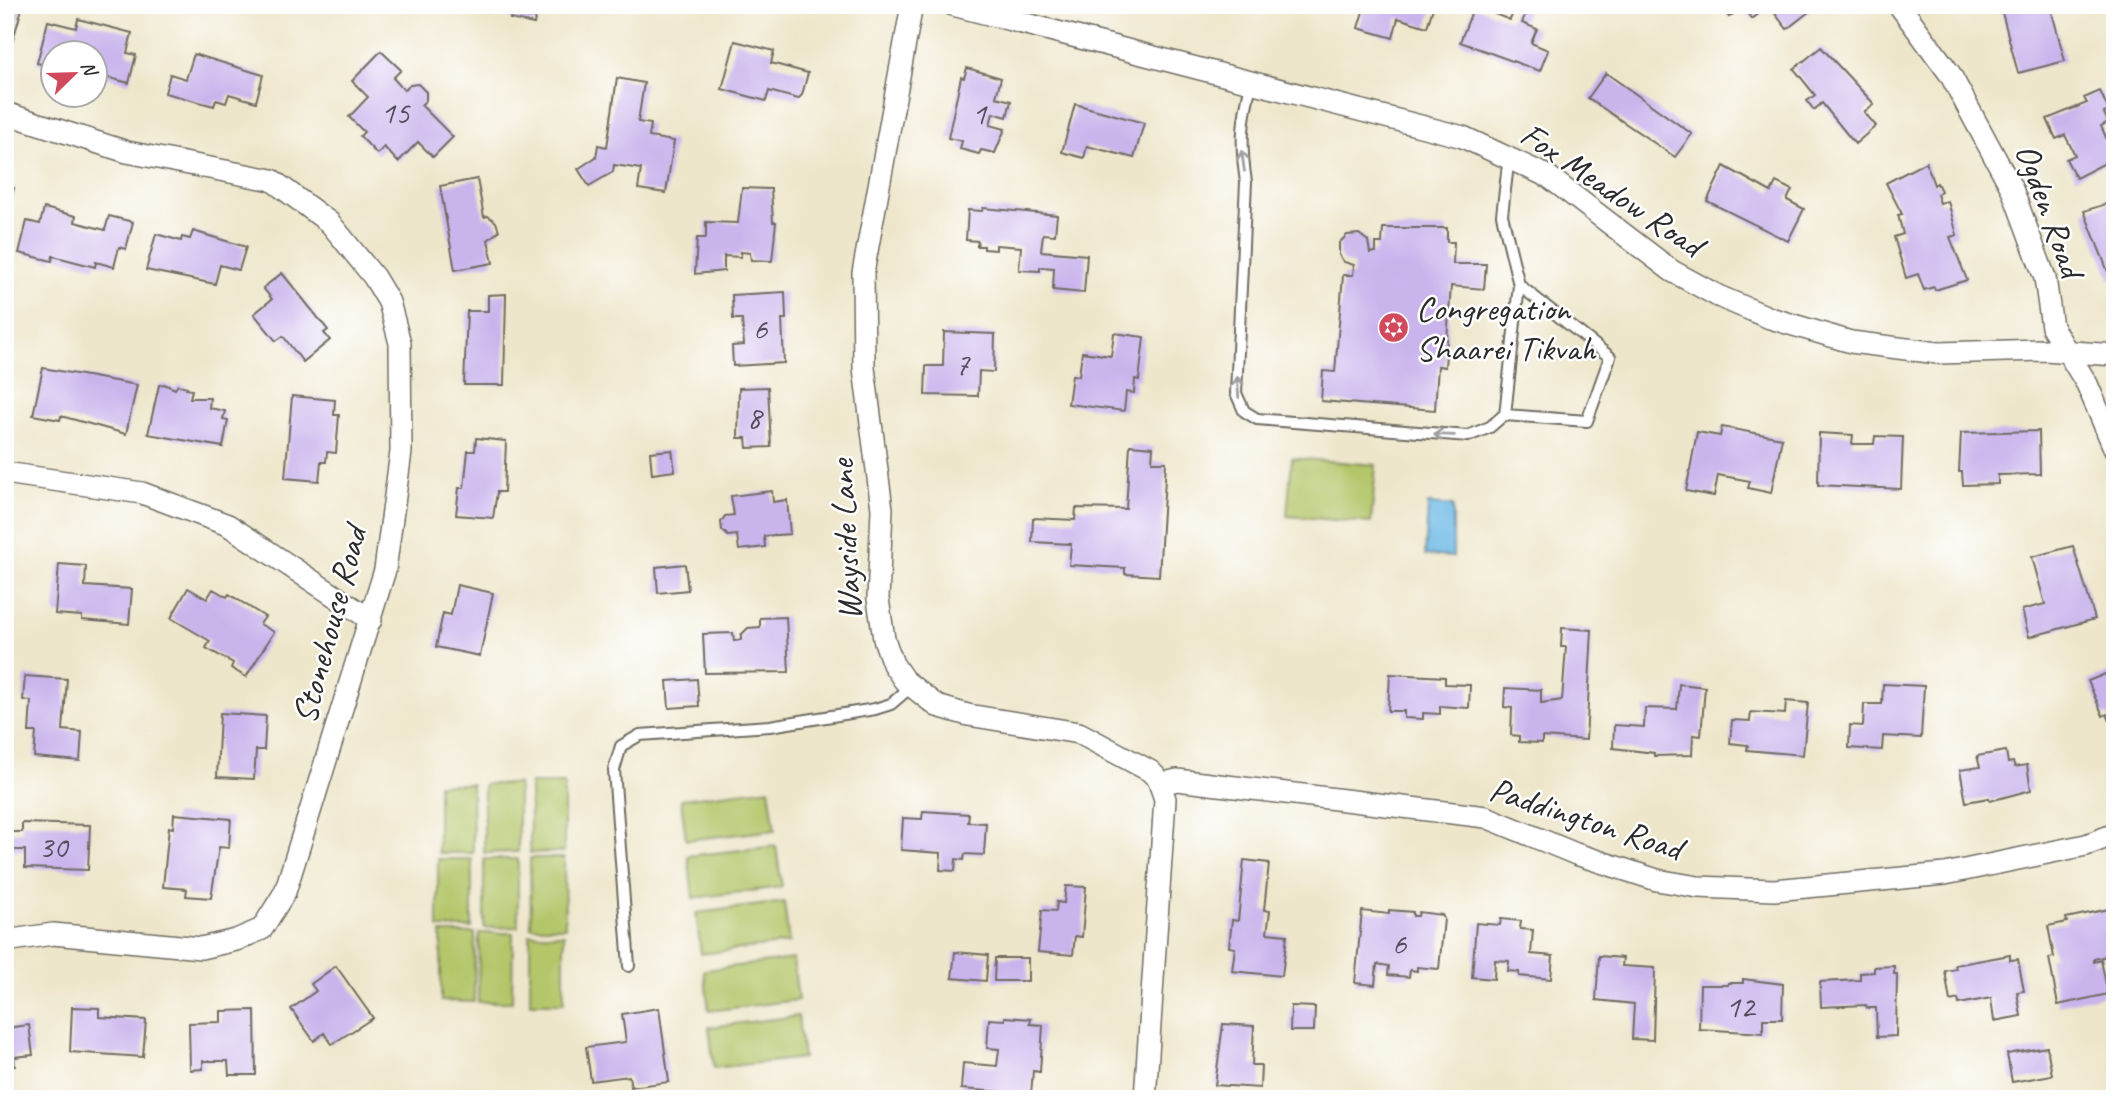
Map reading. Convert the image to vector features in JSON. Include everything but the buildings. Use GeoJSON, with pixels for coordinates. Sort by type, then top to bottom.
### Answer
{"type":"FeatureCollection","features":[{"type":"Feature","properties":{"kind":"street","name":"Wayside Lane"},"geometry":{"type":"LineString","coordinates":[[912,5],[872,211],[861,311],[864,368],[882,509],[878,598],[884,639],[893,664],[911,687],[937,706],[968,715],[1079,733],[1136,761],[1160,784]]}},
{"type":"Feature","properties":{"kind":"street","name":"Fox Meadow Road"},"geometry":{"type":"LineString","coordinates":[[953,5],[1450,133],[1509,156],[1549,177],[1672,271],[1718,296],[1770,318],[1852,342],[1938,353],[2066,351],[2115,355]]}},
{"type":"Feature","properties":{"kind":"street","name":"Ogden Road"},"geometry":{"type":"LineString","coordinates":[[1899,5],[1950,74],[2007,179],[2045,278],[2052,327],[2087,384],[2115,450]]}},
{"type":"Feature","properties":{"kind":"street","name":"Stonehouse Road"},"geometry":{"type":"LineString","coordinates":[[5,113],[127,152],[272,180],[290,190],[330,223],[374,276],[389,302],[400,343],[401,452],[385,570],[285,891],[262,929],[236,940],[201,948],[54,934],[5,941]]}},
{"type":"Feature","properties":{"kind":"street"},"geometry":{"type":"LineString","coordinates":[[5,473],[142,493],[228,525],[370,620]]}},
{"type":"Feature","properties":{"kind":"street","name":"Paddington Road"},"geometry":{"type":"LineString","coordinates":[[1160,784],[1177,780],[1486,817],[1587,858],[1657,880],[1698,887],[1774,890],[1932,876],[1999,865],[2086,845],[2115,834]]}},
{"type":"Feature","properties":{"kind":"street"},"geometry":{"type":"LineString","coordinates":[[1145,1099],[1165,799],[1160,784]]}},
{"type":"Feature","properties":{"kind":"lane"},"geometry":{"type":"LineString","coordinates":[[1252,81],[1242,121],[1246,182],[1236,393],[1244,411],[1257,419],[1468,436],[1490,427],[1505,414],[1519,285],[1502,215],[1509,156]]}},
{"type":"Feature","properties":{"kind":"lane"},"geometry":{"type":"LineString","coordinates":[[1505,414],[1587,421],[1610,357],[1519,285]]}},
{"type":"Feature","properties":{"kind":"lane"},"geometry":{"type":"LineString","coordinates":[[629,966],[614,770],[621,746],[640,734],[770,726],[875,709],[891,704],[911,687]]}},
{"type":"Feature","properties":{"kind":"green space"},"geometry":{"type":"Polygon","coordinates":[[[1292,458],[1376,465],[1371,523],[1287,516],[1292,458]]]}},
{"type":"Feature","properties":{"kind":"green space"},"geometry":{"type":"Polygon","coordinates":[[[438,784],[472,784],[473,853],[438,853],[438,784]]]}},
{"type":"Feature","properties":{"kind":"green space"},"geometry":{"type":"Polygon","coordinates":[[[484,784],[518,784],[518,852],[484,853],[484,784]]]}},
{"type":"Feature","properties":{"kind":"green space"},"geometry":{"type":"Polygon","coordinates":[[[530,784],[564,784],[564,852],[530,853],[530,784]]]}},
{"type":"Feature","properties":{"kind":"green space"},"geometry":{"type":"Polygon","coordinates":[[[769,788],[775,830],[686,840],[681,799],[769,788]]]}},
{"type":"Feature","properties":{"kind":"green space"},"geometry":{"type":"Polygon","coordinates":[[[776,846],[782,887],[693,898],[688,856],[776,846]]]}},
{"type":"Feature","properties":{"kind":"green space"},"geometry":{"type":"Polygon","coordinates":[[[530,858],[564,858],[565,927],[531,927],[530,858]]]}},
{"type":"Feature","properties":{"kind":"green space"},"geometry":{"type":"Polygon","coordinates":[[[438,859],[472,859],[472,928],[438,928],[438,859]]]}},
{"type":"Feature","properties":{"kind":"green space"},"geometry":{"type":"Polygon","coordinates":[[[484,859],[518,859],[518,927],[484,928],[484,859]]]}},
{"type":"Feature","properties":{"kind":"green space"},"geometry":{"type":"Polygon","coordinates":[[[784,902],[789,943],[701,954],[696,913],[784,902]]]}},
{"type":"Feature","properties":{"kind":"green space"},"geometry":{"type":"Polygon","coordinates":[[[441,933],[475,933],[474,1002],[441,1001],[441,933]]]}},
{"type":"Feature","properties":{"kind":"green space"},"geometry":{"type":"Polygon","coordinates":[[[479,933],[513,933],[512,1002],[478,1002],[479,933]]]}},
{"type":"Feature","properties":{"kind":"green space"},"geometry":{"type":"Polygon","coordinates":[[[530,934],[564,934],[564,1003],[530,1003],[530,934]]]}},
{"type":"Feature","properties":{"kind":"green space"},"geometry":{"type":"Polygon","coordinates":[[[793,959],[798,1000],[709,1011],[704,970],[793,959]]]}},
{"type":"Feature","properties":{"kind":"green space"},"geometry":{"type":"Polygon","coordinates":[[[798,1016],[803,1058],[714,1068],[709,1027],[798,1016]]]}},
{"type":"Feature","properties":{"kind":"water"},"geometry":{"type":"Polygon","coordinates":[[[1428,504],[1453,506],[1453,557],[1425,555],[1428,504]]]}},
{"type":"Feature","properties":{"kind":"place","name":"Congregation Shaarei Tikvah"},"geometry":{"type":"Point","coordinates":[1393,328]}}]}
